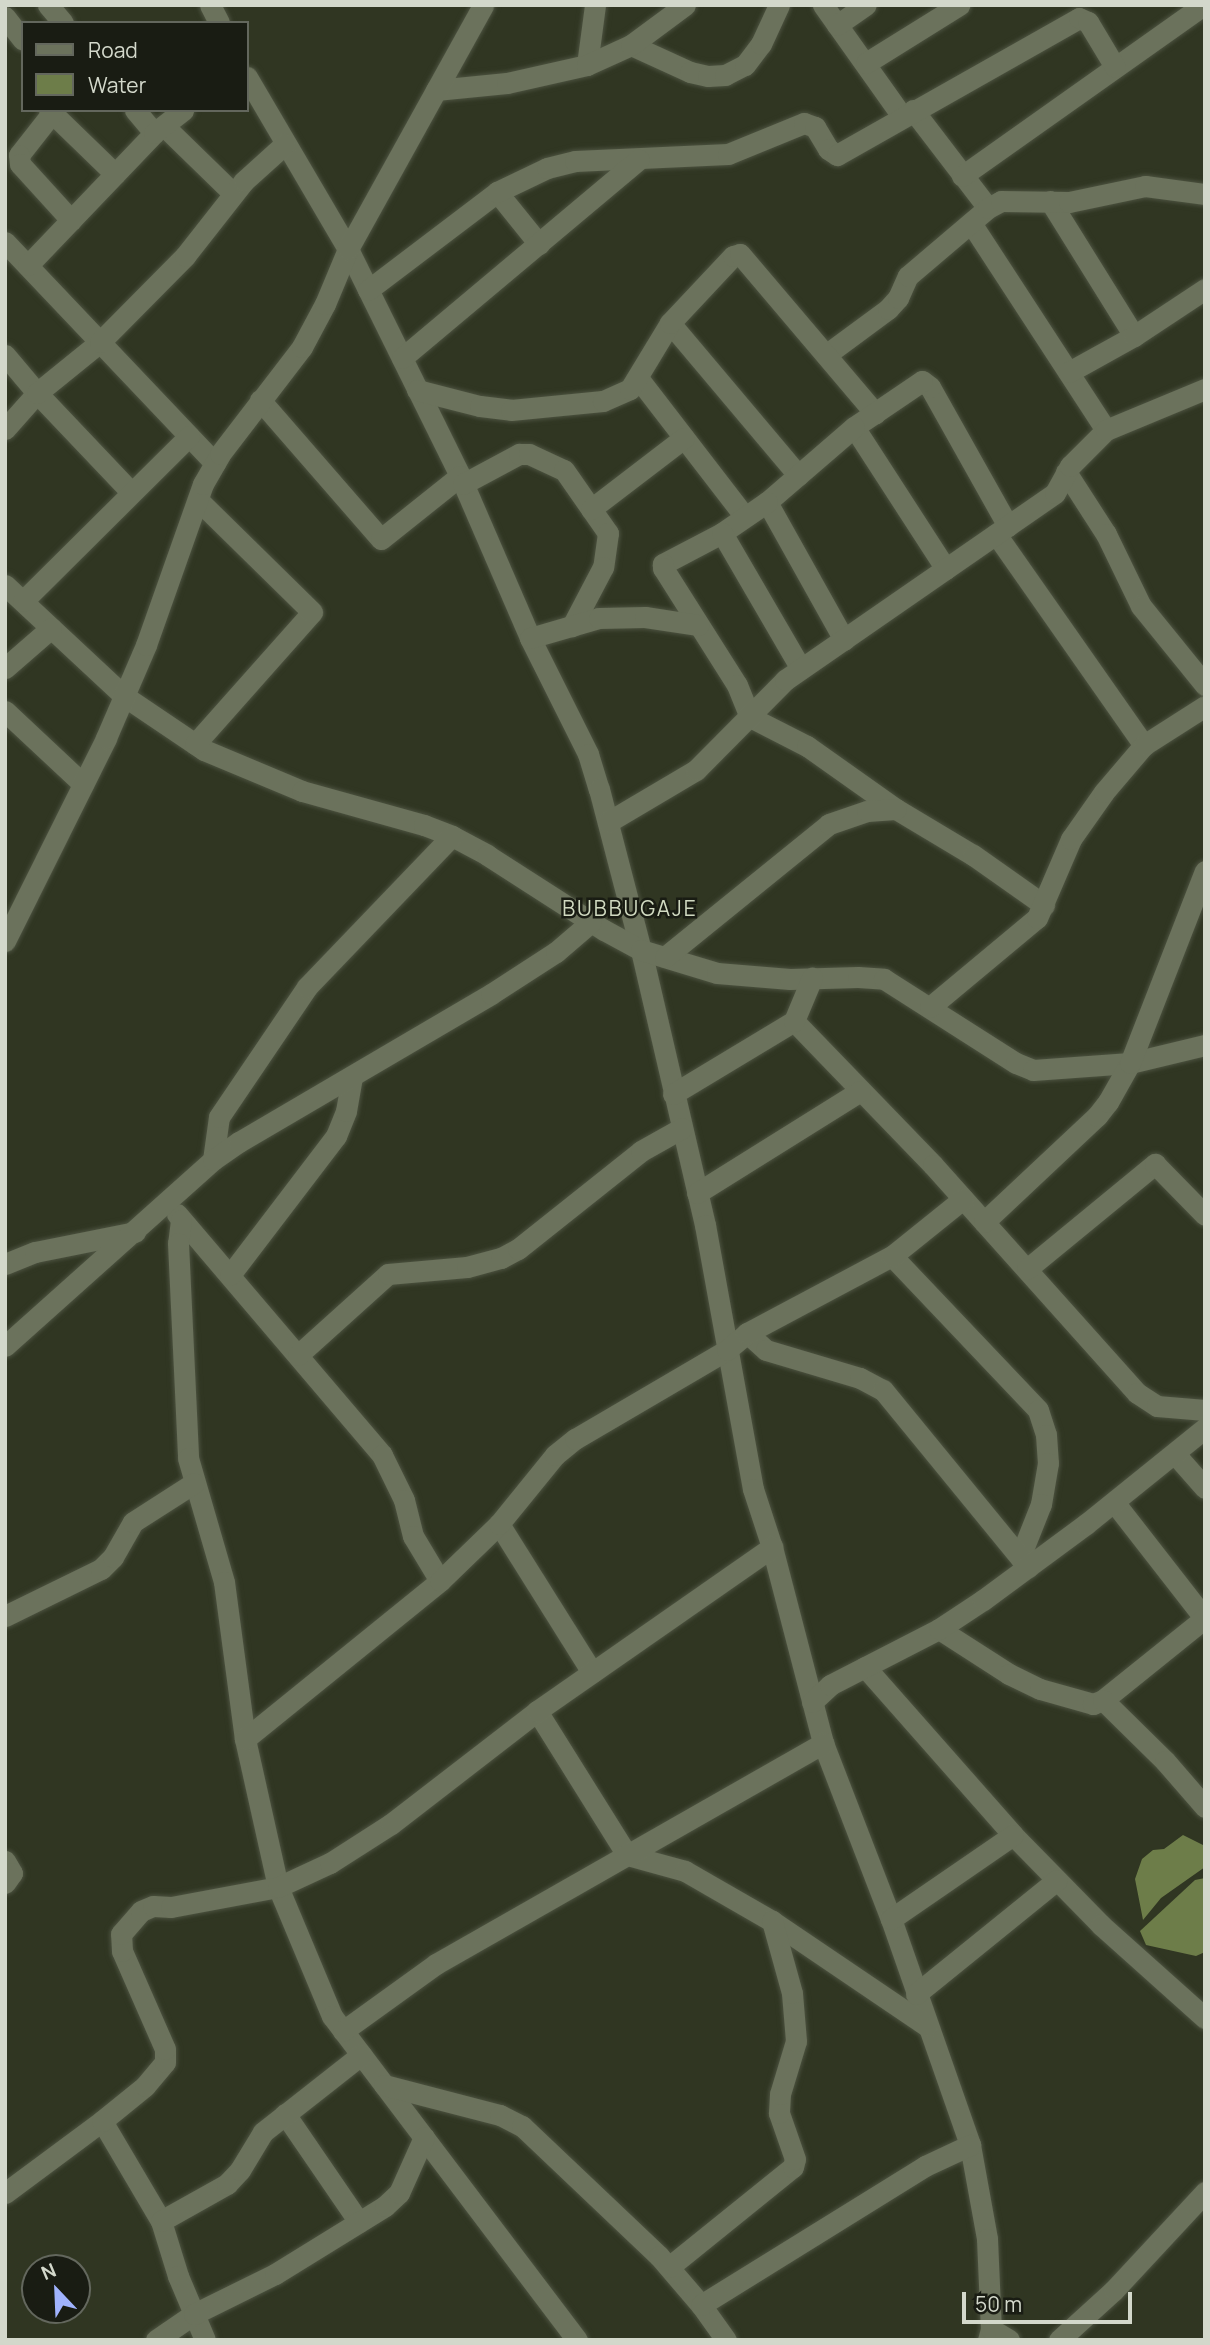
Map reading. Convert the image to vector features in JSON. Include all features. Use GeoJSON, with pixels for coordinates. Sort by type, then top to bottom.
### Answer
{"type":"FeatureCollection","features":[{"type":"Feature","properties":{"kind":"street"},"geometry":{"type":"LineString","coordinates":[[48,5],[60,21]]}},
{"type":"Feature","properties":{"kind":"street"},"geometry":{"type":"LineString","coordinates":[[210,5],[218,21]]}},
{"type":"Feature","properties":{"kind":"street"},"geometry":{"type":"LineString","coordinates":[[5,942],[124,696],[198,500],[215,464],[302,347],[325,304],[348,249],[483,5]]}},
{"type":"Feature","properties":{"kind":"street"},"geometry":{"type":"LineString","coordinates":[[587,65],[595,5]]}},
{"type":"Feature","properties":{"kind":"street"},"geometry":{"type":"LineString","coordinates":[[436,90],[507,83],[587,65],[631,45],[685,5]]}},
{"type":"Feature","properties":{"kind":"street"},"geometry":{"type":"LineString","coordinates":[[631,45],[690,72],[708,76],[725,75],[745,65],[761,44],[779,5]]}},
{"type":"Feature","properties":{"kind":"street"},"geometry":{"type":"LineString","coordinates":[[823,5],[866,63],[988,208]]}},
{"type":"Feature","properties":{"kind":"street"},"geometry":{"type":"LineString","coordinates":[[837,24],[866,5]]}},
{"type":"Feature","properties":{"kind":"street"},"geometry":{"type":"LineString","coordinates":[[866,63],[960,5]]}},
{"type":"Feature","properties":{"kind":"street"},"geometry":{"type":"LineString","coordinates":[[962,176],[1202,9]]}},
{"type":"Feature","properties":{"kind":"street"},"geometry":{"type":"LineString","coordinates":[[5,17],[21,37]]}},
{"type":"Feature","properties":{"kind":"street"},"geometry":{"type":"LineString","coordinates":[[368,290],[497,192],[547,167],[575,161],[728,154],[804,123],[815,127],[828,149],[837,155],[1079,18],[1088,22],[1115,67]]}},
{"type":"Feature","properties":{"kind":"street"},"geometry":{"type":"LineString","coordinates":[[248,79],[348,249],[461,480],[530,638],[588,754],[642,950],[697,1193],[753,1489],[772,1547],[823,1743],[891,1919],[970,2145],[988,2239],[996,2336]]}},
{"type":"Feature","properties":{"kind":"street"},"geometry":{"type":"LineString","coordinates":[[71,220],[20,164],[19,155],[50,112],[114,174]]}},
{"type":"Feature","properties":{"kind":"street"},"geometry":{"type":"LineString","coordinates":[[137,112],[233,193]]}},
{"type":"Feature","properties":{"kind":"street"},"geometry":{"type":"LineString","coordinates":[[28,264],[114,174],[181,112]]}},
{"type":"Feature","properties":{"kind":"street"},"geometry":{"type":"LineString","coordinates":[[5,429],[37,393],[100,342],[185,256],[233,193],[285,144]]}},
{"type":"Feature","properties":{"kind":"street"},"geometry":{"type":"LineString","coordinates":[[402,358],[639,159]]}},
{"type":"Feature","properties":{"kind":"street"},"geometry":{"type":"LineString","coordinates":[[827,354],[888,309],[898,298],[908,276],[988,208],[1012,200],[1069,202],[1145,186],[1205,194]]}},
{"type":"Feature","properties":{"kind":"street"},"geometry":{"type":"LineString","coordinates":[[497,192],[538,244]]}},
{"type":"Feature","properties":{"kind":"street"},"geometry":{"type":"LineString","coordinates":[[1051,201],[1134,336]]}},
{"type":"Feature","properties":{"kind":"street"},"geometry":{"type":"LineString","coordinates":[[971,223],[1106,430]]}},
{"type":"Feature","properties":{"kind":"street"},"geometry":{"type":"LineString","coordinates":[[5,242],[215,464]]}},
{"type":"Feature","properties":{"kind":"street"},"geometry":{"type":"LineString","coordinates":[[417,390],[480,406],[511,410],[603,401],[630,389],[670,323],[733,256],[740,254],[875,413]]}},
{"type":"Feature","properties":{"kind":"street"},"geometry":{"type":"LineString","coordinates":[[1069,372],[1134,336],[1205,289]]}},
{"type":"Feature","properties":{"kind":"street"},"geometry":{"type":"LineString","coordinates":[[670,323],[798,475]]}},
{"type":"Feature","properties":{"kind":"street"},"geometry":{"type":"LineString","coordinates":[[5,355],[37,393],[131,492]]}},
{"type":"Feature","properties":{"kind":"street"},"geometry":{"type":"LineString","coordinates":[[638,378],[745,517]]}},
{"type":"Feature","properties":{"kind":"street"},"geometry":{"type":"LineString","coordinates":[[1044,905],[972,855],[896,809],[807,746],[750,717],[737,685],[664,572],[663,564],[722,533],[767,502],[854,427],[922,381],[926,382],[1002,530],[1144,745]]}},
{"type":"Feature","properties":{"kind":"street"},"geometry":{"type":"LineString","coordinates":[[608,822],[696,770],[785,680],[1055,493],[1066,472],[1106,430],[1205,390]]}},
{"type":"Feature","properties":{"kind":"street"},"geometry":{"type":"LineString","coordinates":[[260,400],[380,540],[461,480],[511,457],[528,454],[564,470],[608,533],[604,567],[572,626]]}},
{"type":"Feature","properties":{"kind":"street"},"geometry":{"type":"LineString","coordinates":[[854,427],[946,569]]}},
{"type":"Feature","properties":{"kind":"street"},"geometry":{"type":"LineString","coordinates":[[23,601],[189,436]]}},
{"type":"Feature","properties":{"kind":"street"},"geometry":{"type":"LineString","coordinates":[[591,509],[684,438]]}},
{"type":"Feature","properties":{"kind":"street"},"geometry":{"type":"LineString","coordinates":[[1066,472],[1106,534],[1141,606],[1205,685]]}},
{"type":"Feature","properties":{"kind":"street"},"geometry":{"type":"LineString","coordinates":[[195,744],[312,612],[198,500]]}},
{"type":"Feature","properties":{"kind":"street"},"geometry":{"type":"LineString","coordinates":[[767,502],[844,639]]}},
{"type":"Feature","properties":{"kind":"street"},"geometry":{"type":"LineString","coordinates":[[722,533],[801,669]]}},
{"type":"Feature","properties":{"kind":"street"},"geometry":{"type":"LineString","coordinates":[[5,585],[124,696],[195,744],[225,760],[302,791],[453,836],[591,922],[642,950],[717,973],[884,979],[1016,1063],[1033,1070],[1130,1063],[1205,1045]]}},
{"type":"Feature","properties":{"kind":"street"},"geometry":{"type":"LineString","coordinates":[[530,638],[599,618],[622,616],[698,625]]}},
{"type":"Feature","properties":{"kind":"street"},"geometry":{"type":"LineString","coordinates":[[5,668],[51,628]]}},
{"type":"Feature","properties":{"kind":"street"},"geometry":{"type":"LineString","coordinates":[[930,1007],[1037,918],[1071,839],[1104,792],[1144,745],[1205,706]]}},
{"type":"Feature","properties":{"kind":"street"},"geometry":{"type":"LineString","coordinates":[[5,710],[83,784]]}},
{"type":"Feature","properties":{"kind":"street"},"geometry":{"type":"LineString","coordinates":[[665,957],[829,824],[867,811],[896,809]]}},
{"type":"Feature","properties":{"kind":"street"},"geometry":{"type":"LineString","coordinates":[[214,1160],[219,1117],[307,986],[453,836]]}},
{"type":"Feature","properties":{"kind":"street"},"geometry":{"type":"LineString","coordinates":[[984,1222],[1097,1116],[1130,1063],[1205,871]]}},
{"type":"Feature","properties":{"kind":"street"},"geometry":{"type":"LineString","coordinates":[[5,1346],[135,1232],[175,1211],[214,1160],[239,1142],[545,960],[591,922]]}},
{"type":"Feature","properties":{"kind":"street"},"geometry":{"type":"LineString","coordinates":[[673,1094],[794,1021],[812,978]]}},
{"type":"Feature","properties":{"kind":"street"},"geometry":{"type":"LineString","coordinates":[[794,1021],[963,1199],[1137,1394],[1157,1406],[1205,1410]]}},
{"type":"Feature","properties":{"kind":"street"},"geometry":{"type":"LineString","coordinates":[[229,1276],[336,1136],[346,1111],[352,1077]]}},
{"type":"Feature","properties":{"kind":"street"},"geometry":{"type":"LineString","coordinates":[[697,1193],[860,1091]]}},
{"type":"Feature","properties":{"kind":"street"},"geometry":{"type":"LineString","coordinates":[[298,1354],[388,1274],[467,1267],[501,1258],[518,1249],[640,1151],[682,1128]]}},
{"type":"Feature","properties":{"kind":"street"},"geometry":{"type":"LineString","coordinates":[[1027,1269],[1154,1164],[1205,1215]]}},
{"type":"Feature","properties":{"kind":"street"},"geometry":{"type":"LineString","coordinates":[[245,1739],[440,1581],[499,1524],[555,1455],[575,1439],[727,1350],[747,1333],[892,1256],[963,1199]]}},
{"type":"Feature","properties":{"kind":"street"},"geometry":{"type":"LineString","coordinates":[[175,1211],[382,1455],[404,1500],[413,1536],[440,1581]]}},
{"type":"Feature","properties":{"kind":"street"},"geometry":{"type":"LineString","coordinates":[[175,1211],[188,1445],[194,1483],[224,1582],[245,1739],[278,1887],[322,1998],[342,2031],[572,2338]]}},
{"type":"Feature","properties":{"kind":"street"},"geometry":{"type":"LineString","coordinates":[[5,1264],[36,1252],[135,1232]]}},
{"type":"Feature","properties":{"kind":"street"},"geometry":{"type":"LineString","coordinates":[[892,1256],[1038,1410],[1046,1435],[1048,1463],[1041,1504],[1024,1562]]}},
{"type":"Feature","properties":{"kind":"street"},"geometry":{"type":"LineString","coordinates":[[747,1333],[766,1350],[867,1381],[883,1390],[1024,1562]]}},
{"type":"Feature","properties":{"kind":"street"},"geometry":{"type":"LineString","coordinates":[[812,1702],[830,1685],[939,1629],[1024,1562],[1115,1502],[1205,1428]]}},
{"type":"Feature","properties":{"kind":"street"},"geometry":{"type":"LineString","coordinates":[[1175,1454],[1205,1488]]}},
{"type":"Feature","properties":{"kind":"street"},"geometry":{"type":"LineString","coordinates":[[5,1616],[102,1569],[113,1557],[132,1522],[194,1483]]}},
{"type":"Feature","properties":{"kind":"street"},"geometry":{"type":"LineString","coordinates":[[939,1629],[1009,1674],[1040,1689],[1080,1703],[1103,1700],[1205,1618],[1115,1502]]}},
{"type":"Feature","properties":{"kind":"street"},"geometry":{"type":"LineString","coordinates":[[499,1524],[592,1672]]}},
{"type":"Feature","properties":{"kind":"street"},"geometry":{"type":"LineString","coordinates":[[5,2193],[102,2121],[151,2080],[165,2062],[165,2049],[122,1951],[121,1934],[141,1911],[153,1906],[170,1907],[278,1887],[330,1863],[391,1825],[537,1711],[772,1547]]}},
{"type":"Feature","properties":{"kind":"street"},"geometry":{"type":"LineString","coordinates":[[865,1667],[1013,1835],[1101,1925],[1205,2018]]}},
{"type":"Feature","properties":{"kind":"street"},"geometry":{"type":"LineString","coordinates":[[1103,1700],[1165,1761],[1205,1807]]}},
{"type":"Feature","properties":{"kind":"street"},"geometry":{"type":"LineString","coordinates":[[537,1711],[627,1855],[685,1871],[772,1921],[927,2026]]}},
{"type":"Feature","properties":{"kind":"street"},"geometry":{"type":"LineString","coordinates":[[342,2031],[436,1964],[823,1743]]}},
{"type":"Feature","properties":{"kind":"street"},"geometry":{"type":"LineString","coordinates":[[891,1919],[1013,1835]]}},
{"type":"Feature","properties":{"kind":"street"},"geometry":{"type":"LineString","coordinates":[[5,1861],[12,1873],[5,1884]]}},
{"type":"Feature","properties":{"kind":"street"},"geometry":{"type":"LineString","coordinates":[[916,1994],[1057,1880]]}},
{"type":"Feature","properties":{"kind":"street"},"geometry":{"type":"LineString","coordinates":[[669,2267],[793,2167],[795,2159],[779,2113],[780,2094],[796,2041],[792,1993],[772,1921]]}},
{"type":"Feature","properties":{"kind":"street"},"geometry":{"type":"LineString","coordinates":[[161,2221],[227,2184],[240,2171],[263,2132],[361,2055]]}},
{"type":"Feature","properties":{"kind":"street"},"geometry":{"type":"LineString","coordinates":[[384,2085],[500,2115],[522,2126],[669,2267],[726,2340]]}},
{"type":"Feature","properties":{"kind":"street"},"geometry":{"type":"LineString","coordinates":[[285,2114],[359,2222]]}},
{"type":"Feature","properties":{"kind":"street"},"geometry":{"type":"LineString","coordinates":[[102,2121],[161,2221],[205,2340]]}},
{"type":"Feature","properties":{"kind":"street"},"geometry":{"type":"LineString","coordinates":[[156,2340],[194,2314],[275,2274],[385,2206],[399,2193],[424,2137]]}},
{"type":"Feature","properties":{"kind":"street"},"geometry":{"type":"LineString","coordinates":[[701,2305],[925,2166],[970,2145]]}},
{"type":"Feature","properties":{"kind":"street"},"geometry":{"type":"LineString","coordinates":[[1059,2340],[1114,2290],[1205,2192]]}},
{"type":"Feature","properties":{"kind":"water"},"geometry":{"type":"Polygon","coordinates":[[[1183,1835],[1205,1846],[1205,1867],[1161,1898],[1143,1920],[1135,1879],[1142,1859],[1153,1850],[1164,1849],[1183,1835]]]}},
{"type":"Feature","properties":{"kind":"water"},"geometry":{"type":"Polygon","coordinates":[[[1205,1878],[1205,1952],[1196,1956],[1146,1945],[1140,1931],[1195,1880],[1205,1878]]]}},
{"type":"Feature","properties":{"kind":"district","name":"BUBBUGAJE"},"geometry":{"type":"Point","coordinates":[630,908]}}]}
